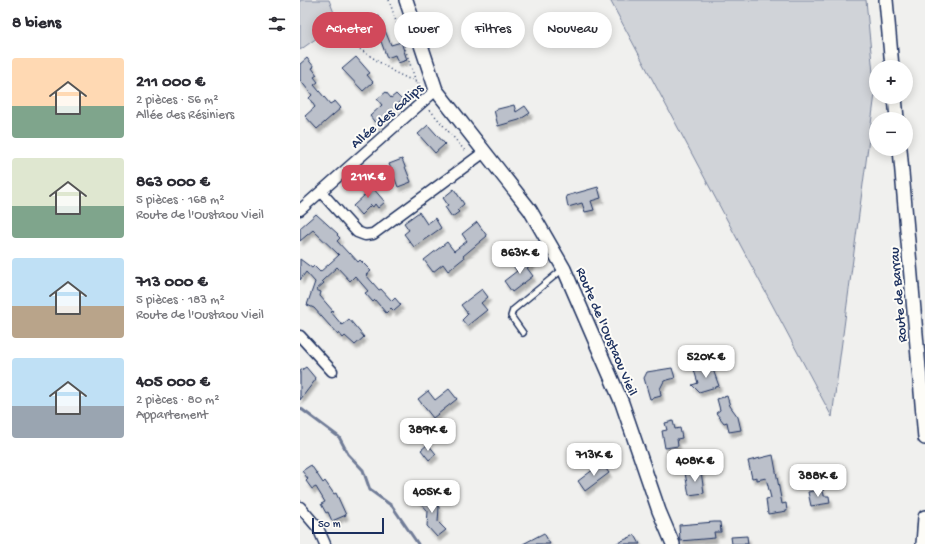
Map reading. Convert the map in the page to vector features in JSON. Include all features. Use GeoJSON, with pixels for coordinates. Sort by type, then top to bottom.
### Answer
{"type":"FeatureCollection","features":[{"type":"Feature","properties":{"kind":"street","name":"Route de l'Oustaou Vieil"},"geometry":{"type":"LineString","coordinates":[[406,0],[436,90],[479,156],[530,210],[564,269],[622,403],[659,511],[673,544]]}},
{"type":"Feature","properties":{"kind":"street"},"geometry":{"type":"LineString","coordinates":[[886,0],[891,60]]}},
{"type":"Feature","properties":{"kind":"street","name":"Allée des Galips"},"geometry":{"type":"LineString","coordinates":[[300,210],[422,100],[436,90]]}},
{"type":"Feature","properties":{"kind":"street"},"geometry":{"type":"LineString","coordinates":[[321,192],[357,232],[368,235],[373,234],[479,156]]}},
{"type":"Feature","properties":{"kind":"street","name":"Route de Barrau"},"geometry":{"type":"LineString","coordinates":[[901,156],[925,438]]}},
{"type":"Feature","properties":{"kind":"street"},"geometry":{"type":"LineString","coordinates":[[300,336],[332,371]]}},
{"type":"Feature","properties":{"kind":"street"},"geometry":{"type":"LineString","coordinates":[[300,507],[318,528],[325,544]]}},
{"type":"Feature","properties":{"kind":"street"},"geometry":{"type":"LineString","coordinates":[[923,544],[925,517]]}},
{"type":"Feature","properties":{"kind":"lane"},"geometry":{"type":"LineString","coordinates":[[524,333],[511,316],[513,310],[564,269]]}},
{"type":"Feature","properties":{"kind":"path"},"geometry":{"type":"LineString","coordinates":[[389,0],[422,100],[479,156]]}},
{"type":"Feature","properties":{"kind":"path"},"geometry":{"type":"LineString","coordinates":[[358,48],[394,72],[417,84],[436,90]]}},
{"type":"Feature","properties":{"kind":"shaded area"},"geometry":{"type":"Polygon","coordinates":[[[300,0],[329,0],[334,12],[312,12],[312,41],[300,50],[300,0]]]}},
{"type":"Feature","properties":{"kind":"shaded area"},"geometry":{"type":"Polygon","coordinates":[[[610,0],[866,0],[872,60],[869,60],[869,104],[874,104],[873,112],[869,112],[869,139],[832,417],[610,0]]]}},
{"type":"Feature","properties":{"kind":"building"},"geometry":{"type":"Polygon","coordinates":[[[386,33],[391,45],[394,44],[394,48],[403,48],[407,60],[398,63],[395,55],[387,58],[383,48],[386,48],[386,33]]]}},
{"type":"Feature","properties":{"kind":"building"},"geometry":{"type":"Polygon","coordinates":[[[356,57],[370,73],[367,75],[373,82],[363,91],[342,69],[356,57]]]}},
{"type":"Feature","properties":{"kind":"building"},"geometry":{"type":"Polygon","coordinates":[[[307,58],[314,67],[312,68],[317,75],[314,77],[318,82],[314,85],[330,104],[335,101],[341,108],[317,129],[305,116],[315,107],[309,98],[312,95],[300,80],[300,64],[307,58]]]}},
{"type":"Feature","properties":{"kind":"building"},"geometry":{"type":"Polygon","coordinates":[[[386,92],[391,98],[396,94],[402,100],[377,125],[370,116],[382,105],[377,99],[386,92]]]}},
{"type":"Feature","properties":{"kind":"building"},"geometry":{"type":"Polygon","coordinates":[[[514,105],[516,112],[525,106],[530,113],[519,120],[498,126],[494,110],[514,105]]]}},
{"type":"Feature","properties":{"kind":"building"},"geometry":{"type":"Polygon","coordinates":[[[428,125],[445,144],[435,153],[418,134],[428,125]]]}},
{"type":"Feature","properties":{"kind":"building"},"geometry":{"type":"Polygon","coordinates":[[[402,159],[411,182],[398,187],[389,164],[402,159]]]}},
{"type":"Feature","properties":{"kind":"building"},"geometry":{"type":"Polygon","coordinates":[[[366,180],[385,202],[378,208],[375,204],[373,207],[371,205],[361,215],[353,206],[366,194],[359,186],[366,180]]]}},
{"type":"Feature","properties":{"kind":"building"},"geometry":{"type":"Polygon","coordinates":[[[598,187],[601,198],[591,201],[594,210],[585,212],[582,203],[568,207],[566,196],[598,187]]]}},
{"type":"Feature","properties":{"kind":"building"},"geometry":{"type":"Polygon","coordinates":[[[454,189],[464,204],[457,210],[459,212],[452,217],[445,207],[448,205],[443,198],[454,189]]]}},
{"type":"Feature","properties":{"kind":"building"},"geometry":{"type":"Polygon","coordinates":[[[419,212],[427,224],[435,218],[441,228],[414,247],[404,234],[409,230],[404,223],[419,212]]]}},
{"type":"Feature","properties":{"kind":"building"},"geometry":{"type":"Polygon","coordinates":[[[316,214],[338,234],[337,235],[340,238],[337,241],[349,254],[350,253],[358,262],[360,260],[371,271],[366,275],[379,290],[381,289],[392,301],[395,298],[401,305],[394,311],[391,308],[386,313],[375,300],[373,302],[365,293],[368,291],[355,276],[350,281],[337,267],[322,281],[324,283],[316,290],[321,292],[320,296],[333,311],[331,312],[342,325],[349,319],[364,337],[355,345],[345,336],[343,338],[339,333],[338,335],[314,308],[307,305],[315,282],[306,272],[300,280],[300,259],[312,268],[314,266],[320,272],[339,255],[313,230],[300,241],[300,228],[316,214]]]}},
{"type":"Feature","properties":{"kind":"building"},"geometry":{"type":"Polygon","coordinates":[[[477,222],[487,236],[448,271],[443,264],[433,272],[424,260],[447,242],[454,251],[467,241],[462,234],[477,222]]]}},
{"type":"Feature","properties":{"kind":"building"},"geometry":{"type":"Polygon","coordinates":[[[527,257],[533,264],[527,268],[533,276],[512,292],[504,281],[517,271],[514,267],[527,257]]]}},
{"type":"Feature","properties":{"kind":"building"},"geometry":{"type":"Polygon","coordinates":[[[482,289],[488,297],[481,303],[487,310],[467,326],[462,320],[468,314],[461,305],[482,289]]]}},
{"type":"Feature","properties":{"kind":"building"},"geometry":{"type":"Polygon","coordinates":[[[711,364],[719,386],[699,392],[692,385],[698,383],[694,370],[711,364]]]}},
{"type":"Feature","properties":{"kind":"building"},"geometry":{"type":"Polygon","coordinates":[[[306,367],[316,379],[300,400],[300,371],[306,367]]]}},
{"type":"Feature","properties":{"kind":"building"},"geometry":{"type":"Polygon","coordinates":[[[672,368],[675,378],[664,381],[660,389],[661,396],[650,399],[644,378],[647,372],[672,368]]]}},
{"type":"Feature","properties":{"kind":"building"},"geometry":{"type":"Polygon","coordinates":[[[449,389],[457,399],[433,418],[418,399],[428,391],[435,400],[449,389]]]}},
{"type":"Feature","properties":{"kind":"building"},"geometry":{"type":"Polygon","coordinates":[[[727,396],[730,406],[738,417],[741,430],[729,432],[727,422],[724,423],[716,413],[720,410],[717,399],[727,396]]]}},
{"type":"Feature","properties":{"kind":"building"},"geometry":{"type":"Polygon","coordinates":[[[673,421],[675,429],[680,428],[682,438],[677,439],[678,446],[665,448],[662,431],[667,430],[665,423],[673,421]]]}},
{"type":"Feature","properties":{"kind":"building"},"geometry":{"type":"Polygon","coordinates":[[[428,444],[436,454],[429,460],[421,450],[428,444]]]}},
{"type":"Feature","properties":{"kind":"building"},"geometry":{"type":"Polygon","coordinates":[[[773,455],[782,504],[786,503],[787,511],[768,514],[766,499],[771,498],[766,478],[757,480],[757,477],[752,478],[748,461],[773,455]]]}},
{"type":"Feature","properties":{"kind":"building"},"geometry":{"type":"Polygon","coordinates":[[[602,463],[609,473],[585,491],[578,481],[602,463]]]}},
{"type":"Feature","properties":{"kind":"building"},"geometry":{"type":"Polygon","coordinates":[[[311,465],[323,483],[325,481],[334,494],[336,493],[346,515],[332,521],[328,512],[326,513],[321,504],[325,502],[316,487],[312,489],[306,481],[308,479],[302,471],[311,465]]]}},
{"type":"Feature","properties":{"kind":"building"},"geometry":{"type":"Polygon","coordinates":[[[701,471],[704,493],[689,495],[685,473],[701,471]]]}},
{"type":"Feature","properties":{"kind":"building"},"geometry":{"type":"Polygon","coordinates":[[[823,489],[824,496],[829,496],[830,503],[811,506],[808,492],[823,489]]]}},
{"type":"Feature","properties":{"kind":"building"},"geometry":{"type":"Polygon","coordinates":[[[426,492],[439,507],[438,522],[446,530],[437,537],[427,526],[428,511],[417,499],[426,492]]]}},
{"type":"Feature","properties":{"kind":"building"},"geometry":{"type":"Polygon","coordinates":[[[720,522],[721,532],[714,532],[715,538],[680,541],[679,525],[720,522]]]}},
{"type":"Feature","properties":{"kind":"building"},"geometry":{"type":"Polygon","coordinates":[[[544,533],[550,544],[523,544],[544,533]]]}},
{"type":"Feature","properties":{"kind":"building"},"geometry":{"type":"Polygon","coordinates":[[[635,535],[640,544],[615,544],[635,535]]]}},
{"type":"Feature","properties":{"kind":"building"},"geometry":{"type":"Polygon","coordinates":[[[747,536],[748,544],[732,544],[731,537],[747,536]]]}},
{"type":"Feature","properties":{"kind":"waterway"},"geometry":{"type":"LineString","coordinates":[[300,408],[339,437],[348,454],[363,470],[370,490],[392,506],[418,544]]}}]}
